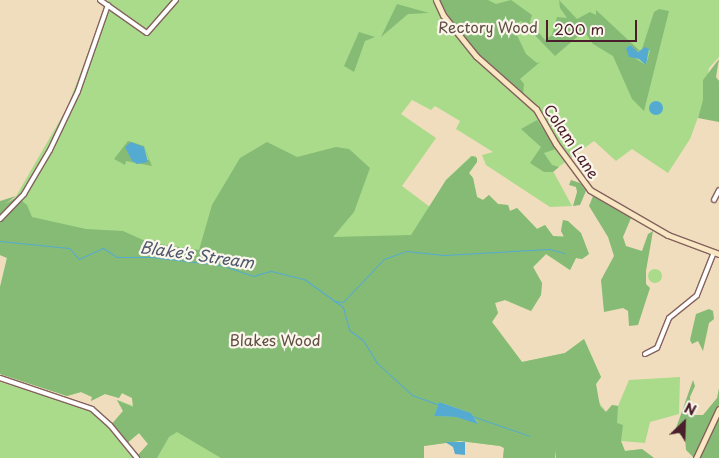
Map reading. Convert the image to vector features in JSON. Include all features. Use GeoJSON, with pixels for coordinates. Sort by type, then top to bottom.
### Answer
{"type":"FeatureCollection","features":[{"type":"Feature","properties":{"kind":"street"},"geometry":{"type":"LineString","coordinates":[[100,0],[147,33],[176,0]]}},
{"type":"Feature","properties":{"kind":"street","name":"Colam Lane"},"geometry":{"type":"LineString","coordinates":[[436,0],[446,20],[477,57],[536,109],[556,144],[590,190],[668,235],[716,253]]}},
{"type":"Feature","properties":{"kind":"street"},"geometry":{"type":"LineString","coordinates":[[0,219],[24,194],[50,150],[78,92],[108,5]]}},
{"type":"Feature","properties":{"kind":"street"},"geometry":{"type":"LineString","coordinates":[[714,200],[719,190]]}},
{"type":"Feature","properties":{"kind":"street"},"geometry":{"type":"LineString","coordinates":[[645,354],[657,348],[669,318],[697,295],[716,253]]}},
{"type":"Feature","properties":{"kind":"street"},"geometry":{"type":"LineString","coordinates":[[0,378],[92,409],[110,425],[137,458]]}},
{"type":"Feature","properties":{"kind":"street"},"geometry":{"type":"LineString","coordinates":[[696,458],[719,409]]}},
{"type":"Feature","properties":{"kind":"green space"},"geometry":{"type":"Polygon","coordinates":[[[108,0],[719,0],[719,57],[709,68],[704,101],[690,139],[668,173],[632,149],[616,161],[594,141],[553,171],[572,206],[550,207],[486,165],[482,155],[493,152],[456,129],[460,121],[435,106],[431,110],[412,100],[401,114],[436,138],[402,186],[430,207],[446,180],[471,156],[476,156],[477,162],[469,173],[473,178],[477,197],[483,200],[489,195],[498,204],[508,205],[510,211],[517,208],[537,229],[545,225],[553,236],[565,236],[561,231],[563,220],[581,233],[589,254],[582,259],[576,258],[570,270],[546,254],[533,267],[542,283],[541,295],[531,311],[505,300],[495,303],[498,313],[492,322],[522,362],[565,353],[584,339],[601,377],[596,384],[598,401],[606,412],[612,405],[618,406],[629,380],[680,377],[679,414],[650,422],[645,443],[621,441],[625,451],[642,449],[654,458],[556,458],[556,450],[555,458],[503,458],[504,448],[500,446],[460,441],[424,446],[424,458],[0,458],[0,382],[87,409],[108,425],[129,454],[138,455],[148,444],[139,433],[126,444],[111,425],[123,411],[117,400],[134,406],[132,398],[122,393],[119,398],[105,394],[91,401],[92,397],[81,392],[67,396],[0,374],[0,287],[7,258],[0,255],[0,209],[15,198],[67,108],[108,0]]]}},
{"type":"Feature","properties":{"kind":"green space","name":"Rectory Wood"},"geometry":{"type":"Polygon","coordinates":[[[439,0],[488,0],[496,4],[511,0],[532,15],[530,22],[545,40],[552,35],[557,17],[567,18],[560,8],[559,0],[577,19],[590,12],[596,15],[596,10],[640,51],[635,51],[630,45],[626,48],[629,50],[628,54],[646,65],[650,51],[647,48],[642,49],[654,12],[659,9],[669,11],[644,111],[632,99],[613,56],[593,44],[584,31],[555,56],[521,21],[515,24],[514,29],[526,54],[537,63],[540,62],[520,79],[524,84],[523,95],[481,58],[457,30],[439,0]]]}},
{"type":"Feature","properties":{"kind":"green space"},"geometry":{"type":"Polygon","coordinates":[[[397,4],[429,13],[408,14],[381,37],[397,4]]]}},
{"type":"Feature","properties":{"kind":"green space"},"geometry":{"type":"Polygon","coordinates":[[[359,32],[375,37],[365,41],[354,72],[344,66],[359,32]]]}},
{"type":"Feature","properties":{"kind":"green space"},"geometry":{"type":"Polygon","coordinates":[[[719,59],[716,77],[719,81],[719,122],[698,118],[703,100],[703,80],[719,59]]]}},
{"type":"Feature","properties":{"kind":"green space"},"geometry":{"type":"Polygon","coordinates":[[[537,120],[556,149],[544,153],[552,165],[559,167],[553,172],[544,172],[530,163],[541,147],[521,129],[537,120]]]}},
{"type":"Feature","properties":{"kind":"green space"},"geometry":{"type":"Polygon","coordinates":[[[128,141],[144,146],[152,166],[126,161],[125,165],[114,159],[128,141]],[[144,147],[129,154],[132,161],[149,160],[144,147]]]}},
{"type":"Feature","properties":{"kind":"green space","name":"Blakes Wood"},"geometry":{"type":"Polygon","coordinates":[[[267,142],[297,157],[336,147],[349,149],[370,168],[354,212],[333,237],[411,235],[446,180],[472,156],[477,158],[477,162],[469,173],[473,178],[477,197],[483,200],[489,195],[498,204],[508,205],[510,211],[517,208],[537,229],[545,225],[553,236],[564,237],[561,231],[563,220],[568,221],[581,233],[589,254],[582,259],[576,258],[570,270],[546,254],[533,267],[542,283],[541,295],[531,311],[505,300],[495,303],[498,313],[492,322],[522,362],[565,353],[584,339],[601,377],[596,384],[600,406],[606,412],[612,405],[618,406],[617,423],[623,425],[621,441],[625,451],[642,449],[654,458],[556,458],[556,450],[555,458],[503,458],[504,448],[500,446],[460,441],[424,446],[424,458],[221,458],[177,432],[169,437],[157,458],[140,458],[138,455],[148,444],[139,433],[126,444],[111,425],[123,411],[117,400],[133,407],[132,398],[122,393],[119,398],[105,394],[91,401],[92,397],[81,392],[67,396],[0,374],[0,287],[7,258],[0,255],[0,201],[16,196],[5,204],[17,197],[27,205],[32,217],[86,229],[123,231],[143,240],[157,240],[160,244],[199,250],[212,205],[240,158],[267,142]],[[439,402],[434,416],[456,417],[478,423],[471,413],[439,402]]]}},
{"type":"Feature","properties":{"kind":"green space"},"geometry":{"type":"Polygon","coordinates":[[[571,180],[580,183],[586,191],[580,205],[573,206],[577,192],[576,187],[569,185],[571,180]]]}},
{"type":"Feature","properties":{"kind":"green space"},"geometry":{"type":"Polygon","coordinates":[[[593,196],[631,218],[623,237],[626,246],[642,251],[648,234],[653,231],[646,271],[646,284],[650,288],[638,325],[629,326],[628,311],[623,308],[604,312],[601,280],[614,256],[608,237],[589,206],[593,196]]]}},
{"type":"Feature","properties":{"kind":"green space"},"geometry":{"type":"Polygon","coordinates":[[[655,269],[660,271],[662,276],[660,281],[655,283],[650,281],[648,276],[650,271],[655,269]]]}},
{"type":"Feature","properties":{"kind":"green space"},"geometry":{"type":"Polygon","coordinates":[[[709,309],[713,311],[714,319],[709,323],[703,351],[698,341],[692,344],[690,340],[696,314],[709,309]]]}},
{"type":"Feature","properties":{"kind":"green space"},"geometry":{"type":"Polygon","coordinates":[[[693,380],[695,386],[690,397],[691,415],[703,415],[717,398],[719,388],[719,458],[694,458],[686,450],[685,438],[675,431],[693,380]]]}},
{"type":"Feature","properties":{"kind":"water"},"geometry":{"type":"Polygon","coordinates":[[[630,45],[638,52],[645,47],[649,49],[646,65],[639,59],[629,57],[626,48],[630,45]]]}},
{"type":"Feature","properties":{"kind":"water"},"geometry":{"type":"Polygon","coordinates":[[[653,101],[659,101],[663,108],[659,115],[653,115],[649,111],[649,105],[653,101]]]}},
{"type":"Feature","properties":{"kind":"water"},"geometry":{"type":"Polygon","coordinates":[[[131,142],[144,147],[148,162],[137,164],[132,161],[125,147],[131,142]]]}},
{"type":"Feature","properties":{"kind":"water"},"geometry":{"type":"Polygon","coordinates":[[[439,402],[471,413],[478,424],[456,417],[434,416],[439,402]]]}},
{"type":"Feature","properties":{"kind":"water"},"geometry":{"type":"Polygon","coordinates":[[[445,442],[465,442],[465,455],[455,454],[453,447],[445,442]]]}},
{"type":"Feature","properties":{"kind":"waterway","name":"Blake's Stream"},"geometry":{"type":"LineString","coordinates":[[0,241],[69,248],[79,259],[103,248],[117,257],[151,257],[221,265],[253,276],[271,271],[304,279],[343,307],[349,330],[363,340],[376,362],[412,395],[439,405]]}},
{"type":"Feature","properties":{"kind":"waterway","name":"Blake's Stream"},"geometry":{"type":"LineString","coordinates":[[334,301],[343,302],[384,259],[406,251],[444,255],[549,249],[564,253]]}},
{"type":"Feature","properties":{"kind":"waterway","name":"Blake's Stream"},"geometry":{"type":"LineString","coordinates":[[472,416],[530,436]]}}]}
